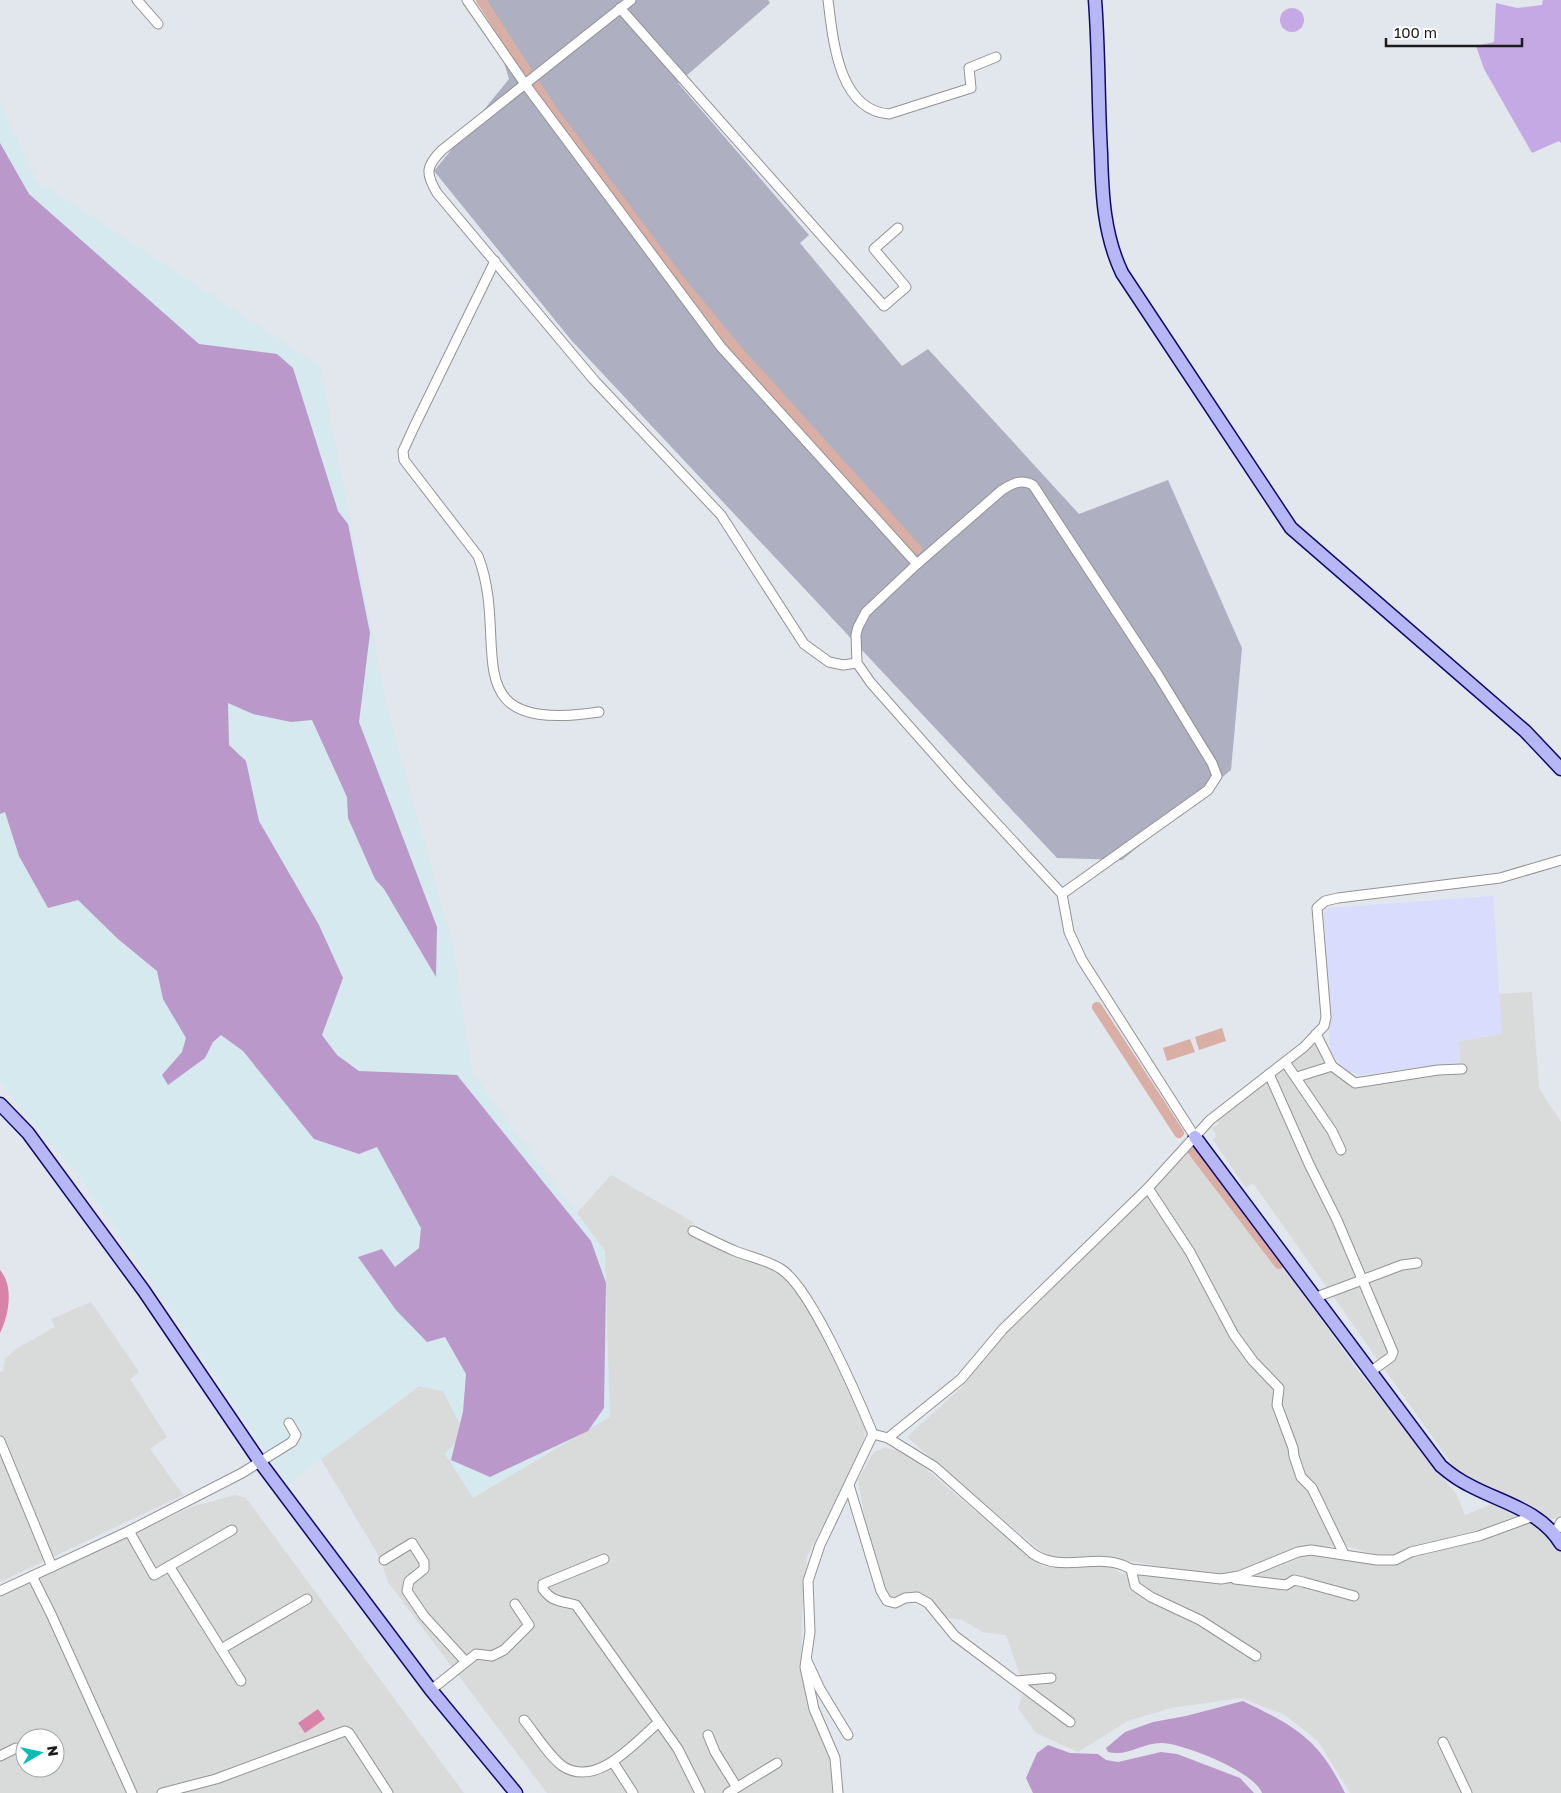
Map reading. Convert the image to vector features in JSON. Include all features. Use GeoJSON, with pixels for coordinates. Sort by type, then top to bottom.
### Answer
{"type":"FeatureCollection","features":[{"type":"Feature","properties":{"kind":"street"},"geometry":{"type":"LineString","coordinates":[[137,0],[158,24]]}},
{"type":"Feature","properties":{"kind":"street"},"geometry":{"type":"LineString","coordinates":[[467,0],[524,84],[721,347],[917,564]]}},
{"type":"Feature","properties":{"kind":"street"},"geometry":{"type":"LineString","coordinates":[[631,0],[442,150],[431,162],[428,172],[430,182],[437,193],[594,380],[721,515],[804,644],[829,662],[843,665],[858,663]]}},
{"type":"Feature","properties":{"kind":"street"},"geometry":{"type":"LineString","coordinates":[[828,0],[835,50],[849,86],[862,103],[879,113],[889,114],[971,88],[969,68],[996,58]]}},
{"type":"Feature","properties":{"kind":"street"},"geometry":{"type":"LineString","coordinates":[[1095,0],[1106,231],[1122,273],[1291,528],[1525,731],[1561,769]]}},
{"type":"Feature","properties":{"kind":"street"},"geometry":{"type":"LineString","coordinates":[[620,8],[884,306],[906,287],[874,249],[898,228]]}},
{"type":"Feature","properties":{"kind":"street"},"geometry":{"type":"LineString","coordinates":[[495,262],[414,427],[403,451],[404,460],[478,556],[485,574],[494,676],[506,701],[523,711],[547,716],[572,716],[599,712]]}},
{"type":"Feature","properties":{"kind":"street"},"geometry":{"type":"LineString","coordinates":[[1062,894],[1208,790],[1217,776],[1212,763],[1158,675],[1033,485],[1024,481],[1016,482],[1002,490],[917,564],[866,612],[858,626],[856,635],[858,663],[871,683],[1062,894],[1069,932],[1082,960],[1195,1137],[1441,1466],[1461,1481],[1512,1503],[1531,1517],[1559,1533]]}},
{"type":"Feature","properties":{"kind":"street"},"geometry":{"type":"LineString","coordinates":[[888,1438],[961,1378],[1003,1329],[1148,1188],[1210,1120],[1285,1062],[1324,1026],[1326,1017],[1317,908],[1325,901],[1500,878],[1561,860]]}},
{"type":"Feature","properties":{"kind":"street"},"geometry":{"type":"LineString","coordinates":[[1316,1034],[1332,1066],[1354,1082],[1438,1070],[1462,1069]]}},
{"type":"Feature","properties":{"kind":"street"},"geometry":{"type":"LineString","coordinates":[[1285,1062],[1332,1131],[1341,1150]]}},
{"type":"Feature","properties":{"kind":"street"},"geometry":{"type":"LineString","coordinates":[[1297,1077],[1332,1066]]}},
{"type":"Feature","properties":{"kind":"street"},"geometry":{"type":"LineString","coordinates":[[1269,1074],[1309,1164],[1337,1220],[1393,1352],[1391,1357],[1370,1372]]}},
{"type":"Feature","properties":{"kind":"street"},"geometry":{"type":"LineString","coordinates":[[0,1104],[28,1133],[144,1291],[260,1462],[431,1690],[516,1793]]}},
{"type":"Feature","properties":{"kind":"street"},"geometry":{"type":"LineString","coordinates":[[1148,1188],[1190,1252],[1234,1335],[1278,1388],[1277,1405],[1293,1448],[1301,1477],[1312,1488],[1344,1554]]}},
{"type":"Feature","properties":{"kind":"street"},"geometry":{"type":"LineString","coordinates":[[693,1231],[735,1251],[781,1268],[800,1287],[860,1404],[873,1434],[820,1545],[808,1582],[810,1632],[805,1666],[814,1709],[834,1758],[838,1793]]}},
{"type":"Feature","properties":{"kind":"street"},"geometry":{"type":"LineString","coordinates":[[1314,1298],[1402,1265],[1417,1263]]}},
{"type":"Feature","properties":{"kind":"street"},"geometry":{"type":"LineString","coordinates":[[0,1591],[129,1531],[260,1462],[292,1442],[296,1436],[289,1423]]}},
{"type":"Feature","properties":{"kind":"street"},"geometry":{"type":"LineString","coordinates":[[873,1434],[888,1438],[935,1467],[1007,1533],[1042,1560],[1058,1564],[1110,1562],[1123,1564],[1131,1569],[1286,1585],[1294,1580],[1354,1596]]}},
{"type":"Feature","properties":{"kind":"street"},"geometry":{"type":"LineString","coordinates":[[0,1441],[52,1566]]}},
{"type":"Feature","properties":{"kind":"street"},"geometry":{"type":"LineString","coordinates":[[849,1485],[881,1592],[887,1601],[895,1603],[906,1598],[917,1597],[928,1603],[955,1636],[1070,1722]]}},
{"type":"Feature","properties":{"kind":"street"},"geometry":{"type":"LineString","coordinates":[[1230,1578],[1298,1552],[1319,1550],[1377,1560],[1395,1560],[1411,1552],[1478,1536],[1531,1517]]}},
{"type":"Feature","properties":{"kind":"street"},"geometry":{"type":"LineString","coordinates":[[129,1531],[154,1575],[232,1530]]}},
{"type":"Feature","properties":{"kind":"street"},"geometry":{"type":"LineString","coordinates":[[384,1560],[412,1543],[424,1562],[424,1569],[409,1581],[407,1591],[424,1616],[466,1662]]}},
{"type":"Feature","properties":{"kind":"street"},"geometry":{"type":"LineString","coordinates":[[604,1559],[559,1576],[543,1584],[543,1589],[556,1602],[576,1605],[678,1749],[700,1793]]}},
{"type":"Feature","properties":{"kind":"street"},"geometry":{"type":"LineString","coordinates":[[169,1566],[240,1681]]}},
{"type":"Feature","properties":{"kind":"street"},"geometry":{"type":"LineString","coordinates":[[1131,1569],[1135,1586],[1152,1597],[1200,1620],[1256,1656]]}},
{"type":"Feature","properties":{"kind":"street"},"geometry":{"type":"LineString","coordinates":[[32,1576],[132,1793]]}},
{"type":"Feature","properties":{"kind":"street"},"geometry":{"type":"LineString","coordinates":[[220,1648],[307,1599]]}},
{"type":"Feature","properties":{"kind":"street"},"geometry":{"type":"LineString","coordinates":[[431,1690],[476,1654],[492,1656],[504,1650],[529,1625],[515,1604]]}},
{"type":"Feature","properties":{"kind":"street"},"geometry":{"type":"LineString","coordinates":[[806,1658],[820,1689],[848,1734]]}},
{"type":"Feature","properties":{"kind":"street"},"geometry":{"type":"LineString","coordinates":[[1017,1681],[1051,1678]]}},
{"type":"Feature","properties":{"kind":"street"},"geometry":{"type":"LineString","coordinates":[[524,1720],[564,1767],[582,1772],[607,1767],[658,1723]]}},
{"type":"Feature","properties":{"kind":"street"},"geometry":{"type":"LineString","coordinates":[[162,1793],[216,1779],[345,1732],[349,1734],[388,1793]]}},
{"type":"Feature","properties":{"kind":"street"},"geometry":{"type":"LineString","coordinates":[[708,1736],[715,1752],[736,1786]]}},
{"type":"Feature","properties":{"kind":"street"},"geometry":{"type":"LineString","coordinates":[[1443,1742],[1467,1793]]}},
{"type":"Feature","properties":{"kind":"street"},"geometry":{"type":"LineString","coordinates":[[0,1756],[15,1748]]}},
{"type":"Feature","properties":{"kind":"street"},"geometry":{"type":"LineString","coordinates":[[613,1762],[633,1793]]}},
{"type":"Feature","properties":{"kind":"street"},"geometry":{"type":"LineString","coordinates":[[728,1793],[736,1786],[776,1763]]}},
{"type":"Feature","properties":{"kind":"shaded area"},"geometry":{"type":"Polygon","coordinates":[[[485,0],[768,0],[770,3],[678,83],[809,235],[800,243],[902,366],[928,349],[1079,514],[1168,480],[1242,648],[1231,770],[1122,860],[1057,858],[572,341],[434,171],[509,79],[485,0]]]}},
{"type":"Feature","properties":{"kind":"shaded area"},"geometry":{"type":"Polygon","coordinates":[[[1543,0],[1561,0],[1561,143],[1559,141],[1532,153],[1484,69],[1476,46],[1494,42],[1496,3],[1517,8],[1542,5],[1543,0]]]}},
{"type":"Feature","properties":{"kind":"shaded area"},"geometry":{"type":"Polygon","coordinates":[[[1292,8],[1301,11],[1304,20],[1301,29],[1292,32],[1283,29],[1280,20],[1283,11],[1292,8]]]}},
{"type":"Feature","properties":{"kind":"shaded area"},"geometry":{"type":"Polygon","coordinates":[[[0,101],[36,180],[320,366],[387,707],[453,946],[472,1072],[605,1251],[610,1417],[473,1498],[445,1454],[464,1432],[443,1391],[419,1386],[288,1484],[87,1187],[0,1082],[0,101]]]}},
{"type":"Feature","properties":{"kind":"shaded area"},"geometry":{"type":"Polygon","coordinates":[[[0,143],[29,194],[199,344],[277,354],[293,368],[338,511],[348,524],[370,633],[359,722],[437,927],[436,977],[384,889],[375,879],[348,818],[347,797],[312,720],[291,722],[253,714],[228,703],[229,745],[246,761],[259,821],[319,925],[343,978],[322,1035],[337,1055],[359,1071],[457,1075],[591,1241],[606,1283],[604,1408],[588,1431],[490,1477],[451,1460],[463,1412],[466,1374],[445,1337],[427,1342],[396,1310],[358,1257],[382,1249],[395,1267],[419,1248],[421,1228],[377,1147],[359,1154],[314,1139],[243,1051],[221,1035],[213,1042],[205,1058],[168,1085],[162,1075],[182,1052],[186,1038],[163,999],[157,971],[118,939],[78,900],[48,908],[19,856],[5,812],[0,814],[0,143]]]}},
{"type":"Feature","properties":{"kind":"shaded area"},"geometry":{"type":"Polygon","coordinates":[[[1493,896],[1502,1034],[1459,1041],[1460,1064],[1360,1075],[1347,1071],[1330,1053],[1324,913],[1328,908],[1493,896]]]}},
{"type":"Feature","properties":{"kind":"shaded area"},"geometry":{"type":"Polygon","coordinates":[[[1532,992],[1539,1088],[1561,1122],[1561,1515],[1560,1518],[1552,1519],[1463,1478],[1455,1469],[1253,1183],[1246,1188],[1213,1140],[1217,1136],[1212,1128],[1219,1124],[1216,1119],[1299,1054],[1318,1043],[1352,1084],[1440,1073],[1467,1072],[1467,1065],[1460,1064],[1459,1041],[1501,1034],[1499,994],[1532,992]]]}},
{"type":"Feature","properties":{"kind":"shaded area"},"geometry":{"type":"Polygon","coordinates":[[[1222,1028],[1226,1041],[1199,1050],[1195,1037],[1222,1028]]]}},
{"type":"Feature","properties":{"kind":"shaded area"},"geometry":{"type":"Polygon","coordinates":[[[1190,1039],[1195,1052],[1167,1061],[1163,1048],[1190,1039]]]}},
{"type":"Feature","properties":{"kind":"shaded area"},"geometry":{"type":"Polygon","coordinates":[[[1189,1150],[1279,1266],[1282,1265],[1356,1368],[1457,1495],[1465,1515],[1499,1501],[1516,1509],[1521,1517],[1396,1556],[1374,1554],[1343,1545],[1301,1548],[1221,1577],[1119,1559],[1062,1560],[1043,1553],[907,1437],[962,1387],[1002,1336],[1148,1195],[1189,1150]]]}},
{"type":"Feature","properties":{"kind":"shaded area"},"geometry":{"type":"Polygon","coordinates":[[[611,1175],[693,1222],[691,1235],[784,1275],[811,1313],[865,1420],[866,1429],[861,1449],[807,1557],[802,1613],[801,1665],[810,1711],[830,1757],[836,1793],[547,1793],[388,1582],[380,1558],[321,1459],[419,1386],[443,1391],[464,1432],[473,1497],[605,1251],[577,1213],[611,1175]]]}},
{"type":"Feature","properties":{"kind":"shaded area"},"geometry":{"type":"Polygon","coordinates":[[[0,1270],[7,1284],[9,1301],[6,1318],[0,1333],[0,1270]]]}},
{"type":"Feature","properties":{"kind":"shaded area"},"geometry":{"type":"Polygon","coordinates":[[[91,1302],[139,1372],[130,1379],[167,1437],[150,1449],[183,1495],[0,1582],[0,1372],[3,1371],[5,1359],[16,1349],[55,1327],[51,1319],[91,1302]]]}},
{"type":"Feature","properties":{"kind":"shaded area"},"geometry":{"type":"Polygon","coordinates":[[[884,1448],[896,1450],[913,1458],[1029,1557],[1044,1567],[1095,1565],[1113,1568],[1122,1574],[1146,1572],[1218,1583],[1238,1582],[1274,1565],[1309,1552],[1366,1560],[1414,1555],[1534,1522],[1552,1537],[1561,1553],[1561,1793],[1350,1793],[1318,1741],[1285,1715],[1241,1698],[1171,1708],[1128,1721],[1078,1752],[1036,1733],[1018,1708],[1026,1685],[1019,1673],[1006,1635],[983,1632],[962,1620],[944,1617],[930,1600],[895,1599],[888,1597],[884,1591],[870,1547],[858,1480],[874,1452],[884,1448]]]}},
{"type":"Feature","properties":{"kind":"shaded area"},"geometry":{"type":"Polygon","coordinates":[[[235,1495],[246,1498],[464,1793],[0,1793],[0,1598],[191,1507],[235,1495]]]}},
{"type":"Feature","properties":{"kind":"shaded area"},"geometry":{"type":"Polygon","coordinates":[[[1243,1701],[1304,1736],[1325,1759],[1345,1793],[1262,1793],[1257,1785],[1233,1768],[1201,1753],[1171,1744],[1147,1745],[1122,1753],[1108,1752],[1106,1748],[1125,1732],[1153,1722],[1186,1716],[1243,1701]]]}},
{"type":"Feature","properties":{"kind":"shaded area"},"geometry":{"type":"Polygon","coordinates":[[[318,1709],[325,1719],[305,1733],[298,1723],[318,1709]]]}},
{"type":"Feature","properties":{"kind":"shaded area"},"geometry":{"type":"Polygon","coordinates":[[[1048,1745],[1070,1753],[1098,1754],[1106,1760],[1118,1762],[1161,1752],[1177,1754],[1240,1778],[1254,1793],[1033,1793],[1026,1778],[1037,1753],[1048,1745]]]}},
{"type":"Feature","properties":{"kind":"waterway"},"geometry":{"type":"LineString","coordinates":[[481,0],[526,70]]}},
{"type":"Feature","properties":{"kind":"waterway"},"geometry":{"type":"LineString","coordinates":[[536,85],[552,110],[681,282],[738,351],[917,549]]}},
{"type":"Feature","properties":{"kind":"waterway"},"geometry":{"type":"LineString","coordinates":[[1097,1007],[1179,1133]]}},
{"type":"Feature","properties":{"kind":"waterway"},"geometry":{"type":"LineString","coordinates":[[1191,1149],[1279,1264]]}}]}
